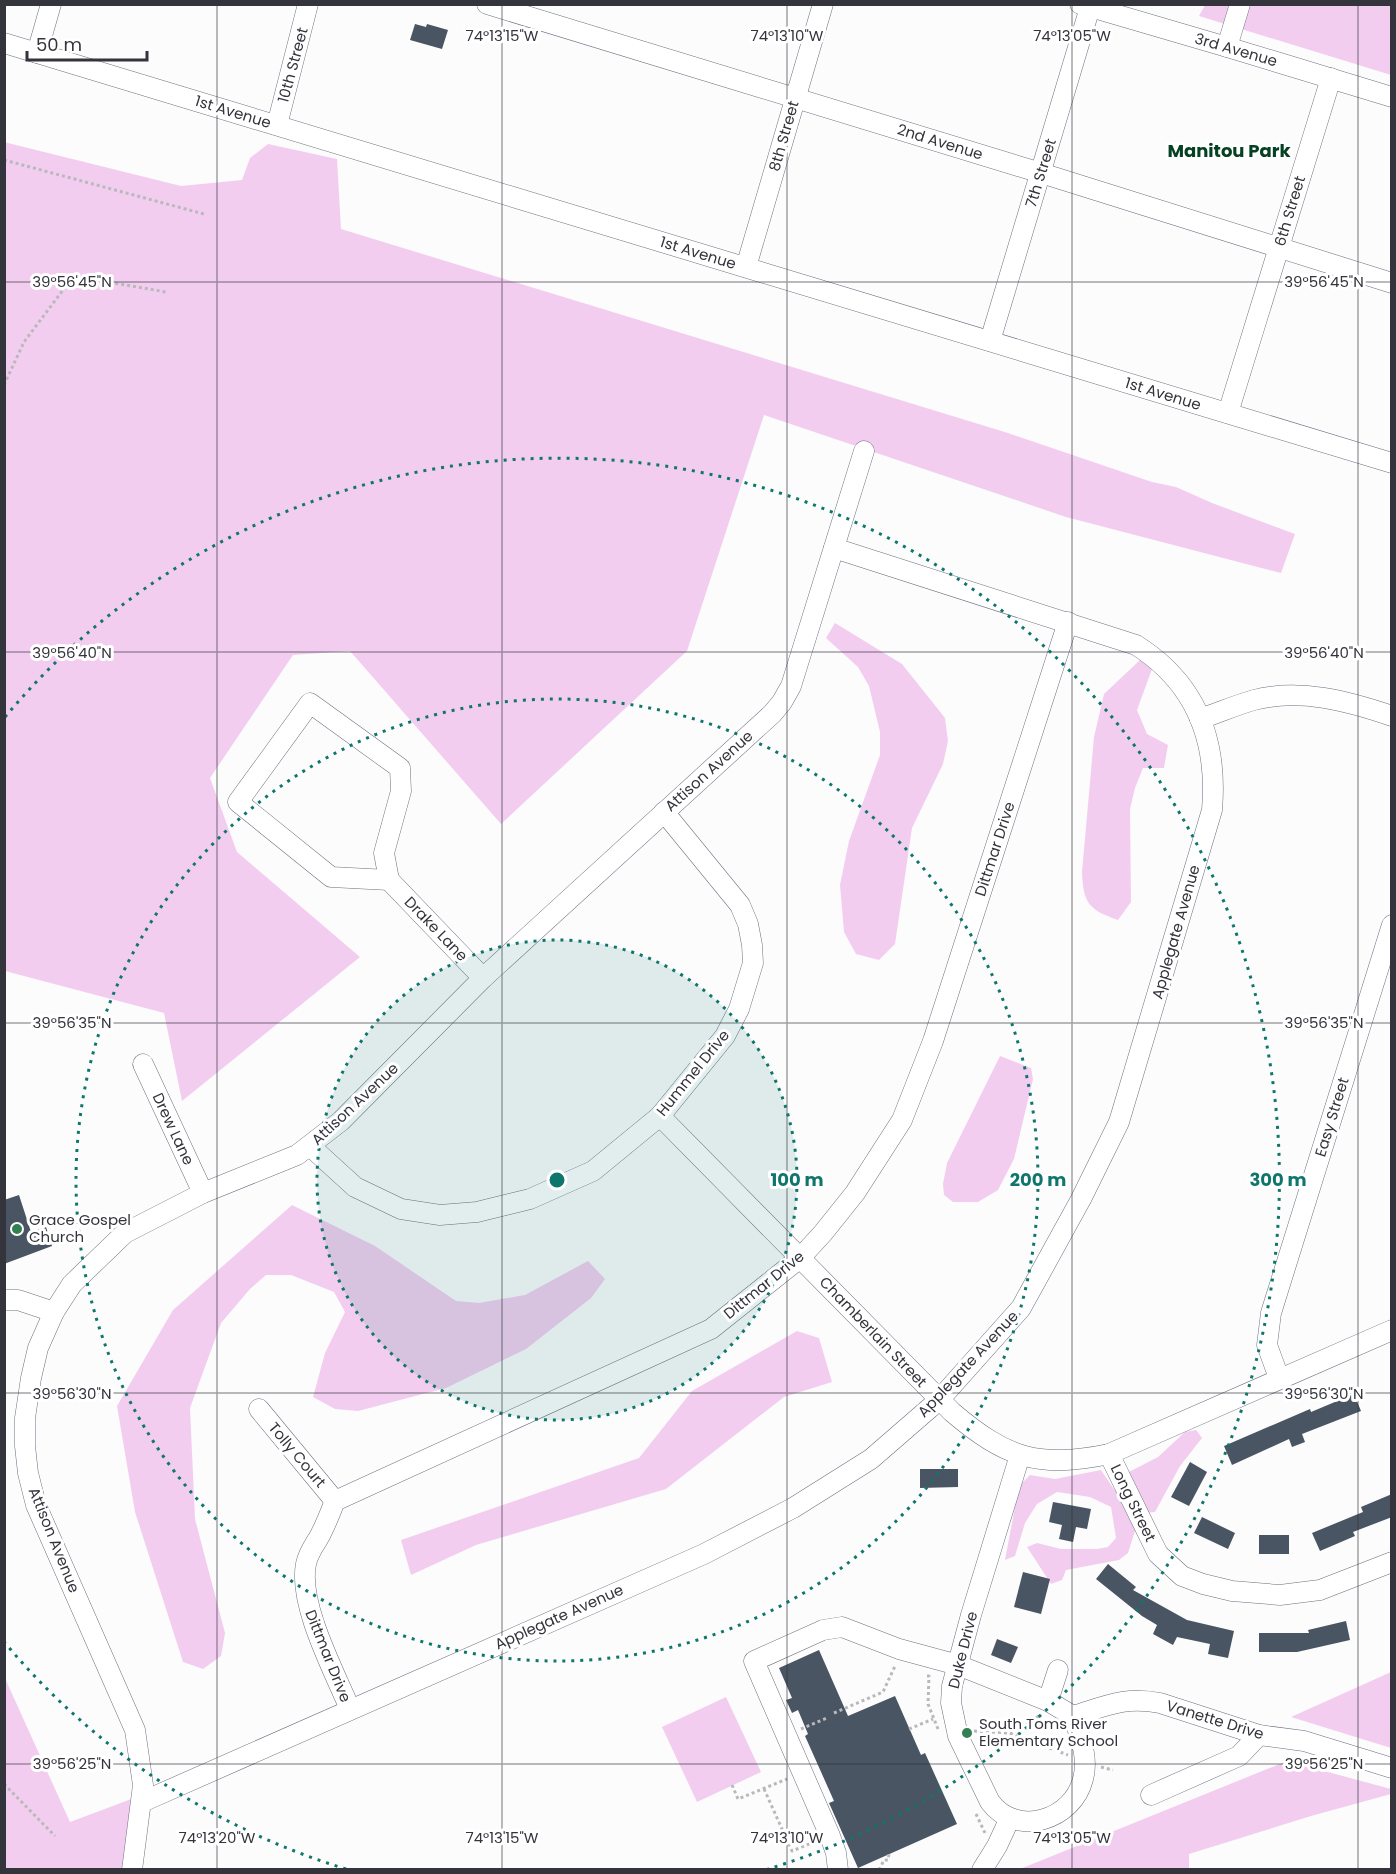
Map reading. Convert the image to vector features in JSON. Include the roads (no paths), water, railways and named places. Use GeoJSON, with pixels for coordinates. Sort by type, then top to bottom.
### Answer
{"type":"FeatureCollection","features":[{"type":"Feature","properties":{"kind":"street"},"geometry":{"type":"LineString","coordinates":[[37,53],[51,4]]}},
{"type":"Feature","properties":{"kind":"street","name":"10th Street"},"geometry":{"type":"LineString","coordinates":[[277,125],[308,4]]}},
{"type":"Feature","properties":{"kind":"street","name":"2nd Avenue"},"geometry":{"type":"LineString","coordinates":[[487,4],[1392,283]]}},
{"type":"Feature","properties":{"kind":"street","name":"8th Street"},"geometry":{"type":"LineString","coordinates":[[746,267],[823,4]]}},
{"type":"Feature","properties":{"kind":"street"},"geometry":{"type":"LineString","coordinates":[[1227,47],[1240,4]]}},
{"type":"Feature","properties":{"kind":"street","name":"3rd Avenue"},"geometry":{"type":"LineString","coordinates":[[1087,6],[1392,97]]}},
{"type":"Feature","properties":{"kind":"street","name":"7th Street"},"geometry":{"type":"LineString","coordinates":[[990,341],[1041,173],[1087,6]]}},
{"type":"Feature","properties":{"kind":"street","name":"1st Avenue"},"geometry":{"type":"LineString","coordinates":[[4,43],[1392,463]]}},
{"type":"Feature","properties":{"kind":"street","name":"6th Street"},"geometry":{"type":"LineString","coordinates":[[1228,413],[1331,78]]}},
{"type":"Feature","properties":{"kind":"street","name":"Attison Avenue"},"geometry":{"type":"LineString","coordinates":[[132,1869],[143,1785],[135,1730],[36,1505],[28,1473],[25,1418],[31,1378],[38,1348],[54,1312],[72,1284],[125,1233],[203,1193],[297,1155],[341,1121],[483,978],[772,714],[791,686],[864,451]]}},
{"type":"Feature","properties":{"kind":"street","name":"Applegate Avenue"},"geometry":{"type":"LineString","coordinates":[[142,1802],[704,1554],[793,1508],[871,1459],[939,1400],[1021,1308],[1081,1199],[1119,1122],[1212,810],[1214,786],[1210,747],[1186,690],[1156,657],[1136,645],[834,548]]}},
{"type":"Feature","properties":{"kind":"street","name":"Dittmar Drive"},"geometry":{"type":"LineString","coordinates":[[350,1710],[308,1609],[304,1580],[306,1563],[335,1501],[711,1329],[800,1258],[855,1193],[902,1120],[933,1041],[1068,622]]}},
{"type":"Feature","properties":{"kind":"street"},"geometry":{"type":"LineString","coordinates":[[1200,719],[1254,700],[1278,696],[1311,696],[1350,702],[1392,716]]}},
{"type":"Feature","properties":{"kind":"street"},"geometry":{"type":"LineString","coordinates":[[310,703],[400,768],[401,791],[384,854],[389,880],[331,877],[238,802],[310,703]]}},
{"type":"Feature","properties":{"kind":"street","name":"Hummel Drive"},"geometry":{"type":"LineString","coordinates":[[310,1146],[355,1187],[400,1209],[440,1215],[458,1214],[477,1212],[530,1199],[592,1171],[660,1116],[725,1036],[739,1009],[753,963],[748,924],[740,905],[664,812]]}},
{"type":"Feature","properties":{"kind":"street","name":"Drake Lane"},"geometry":{"type":"LineString","coordinates":[[389,880],[483,978]]}},
{"type":"Feature","properties":{"kind":"street","name":"Easy Street"},"geometry":{"type":"LineString","coordinates":[[1279,1378],[1267,1345],[1271,1312],[1392,925]]}},
{"type":"Feature","properties":{"kind":"street","name":"Drew Lane"},"geometry":{"type":"LineString","coordinates":[[143,1064],[203,1193]]}},
{"type":"Feature","properties":{"kind":"street","name":"Chamberlain Street"},"geometry":{"type":"LineString","coordinates":[[660,1116],[939,1400],[987,1440],[1020,1455],[1047,1462],[1081,1460],[1109,1454],[1392,1330]]}},
{"type":"Feature","properties":{"kind":"street"},"geometry":{"type":"LineString","coordinates":[[4,1300],[18,1300],[54,1312]]}},
{"type":"Feature","properties":{"kind":"street","name":"Tolly Court"},"geometry":{"type":"LineString","coordinates":[[259,1409],[335,1501]]}},
{"type":"Feature","properties":{"kind":"street","name":"Long Street"},"geometry":{"type":"LineString","coordinates":[[1109,1454],[1158,1554],[1182,1576],[1232,1591],[1280,1594],[1320,1590],[1392,1562]]}},
{"type":"Feature","properties":{"kind":"street","name":"Duke Drive"},"geometry":{"type":"LineString","coordinates":[[1010,1818],[996,1810],[990,1802],[958,1736],[951,1703],[952,1686],[970,1615],[1020,1455]]}},
{"type":"Feature","properties":{"kind":"street"},"geometry":{"type":"LineString","coordinates":[[838,1869],[836,1853],[830,1836],[754,1661],[823,1630],[842,1626],[899,1649],[958,1665],[1046,1706],[1073,1716],[1081,1737],[1085,1761],[1084,1778],[1078,1793],[1067,1808],[1052,1817],[1034,1821],[1010,1818],[997,1846],[982,1869]]}},
{"type":"Feature","properties":{"kind":"street"},"geometry":{"type":"LineString","coordinates":[[1046,1706],[1058,1670]]}},
{"type":"Feature","properties":{"kind":"street","name":"Vanette Drive"},"geometry":{"type":"LineString","coordinates":[[1073,1716],[1124,1700],[1144,1700],[1170,1706],[1259,1735],[1304,1742],[1392,1768]]}},
{"type":"Feature","properties":{"kind":"street"},"geometry":{"type":"LineString","coordinates":[[1151,1795],[1239,1756],[1259,1735]]}},
{"type":"Feature","properties":{"kind":"place","name":"Grace Gospel Church"},"geometry":{"type":"Point","coordinates":[17,1229]}},
{"type":"Feature","properties":{"kind":"place","name":"South Toms River Elementary School"},"geometry":{"type":"Point","coordinates":[967,1733]}},
{"type":"Feature","properties":{"kind":"district","name":"Manitou Park"},"geometry":{"type":"Point","coordinates":[1229,151]}}]}
